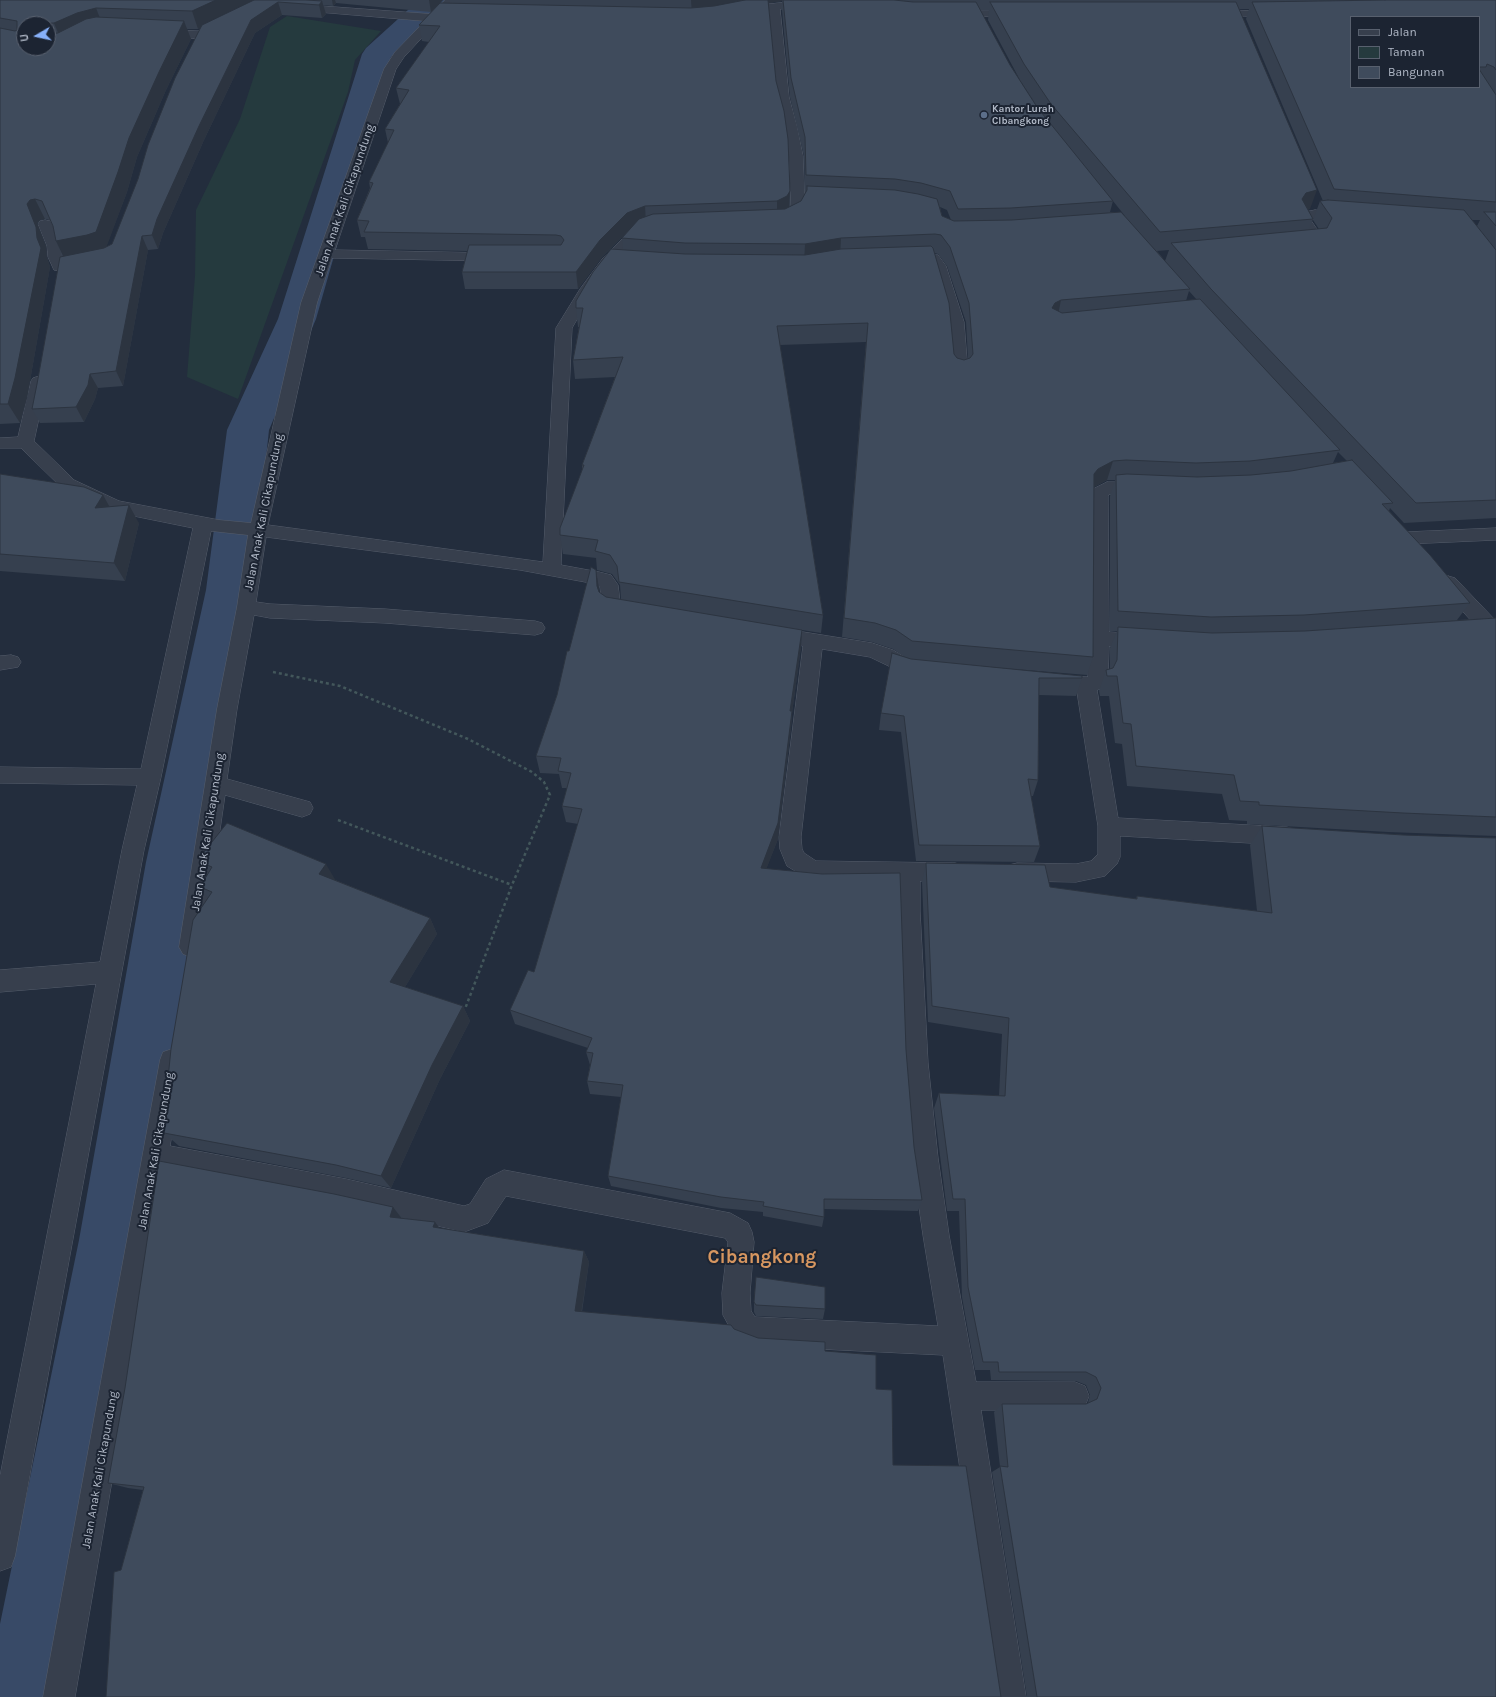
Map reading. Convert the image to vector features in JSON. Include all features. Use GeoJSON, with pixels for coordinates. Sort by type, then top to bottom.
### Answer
{"type":"FeatureCollection","features":[{"type":"Feature","properties":{"kind":"street","name":"Jalan Anak Kali Cikapundung"},"geometry":{"type":"LineString","coordinates":[[188,968],[216,784],[246,607],[250,529],[282,420],[310,303],[390,69],[399,55],[430,16],[451,0]]}},
{"type":"Feature","properties":{"kind":"street"},"geometry":{"type":"LineString","coordinates":[[725,15],[774,7],[824,2]]}},
{"type":"Feature","properties":{"kind":"street"},"geometry":{"type":"LineString","coordinates":[[284,6],[391,16],[430,16],[453,14]]}},
{"type":"Feature","properties":{"kind":"street"},"geometry":{"type":"LineString","coordinates":[[771,224],[779,224],[788,220],[794,216],[798,208],[796,156],[783,97],[774,7]]}},
{"type":"Feature","properties":{"kind":"street"},"geometry":{"type":"LineString","coordinates":[[1236,13],[1242,28]]}},
{"type":"Feature","properties":{"kind":"street"},"geometry":{"type":"LineString","coordinates":[[940,14],[1032,14]]}},
{"type":"Feature","properties":{"kind":"street"},"geometry":{"type":"LineString","coordinates":[[977,14],[984,28]]}},
{"type":"Feature","properties":{"kind":"street"},"geometry":{"type":"LineString","coordinates":[[1197,14],[1292,14]]}},
{"type":"Feature","properties":{"kind":"street"},"geometry":{"type":"LineString","coordinates":[[148,32],[200,35],[237,17]]}},
{"type":"Feature","properties":{"kind":"street"},"geometry":{"type":"LineString","coordinates":[[193,49],[200,35]]}},
{"type":"Feature","properties":{"kind":"street"},"geometry":{"type":"LineString","coordinates":[[798,199],[814,200]]}},
{"type":"Feature","properties":{"kind":"street"},"geometry":{"type":"LineString","coordinates":[[1314,200],[1320,214]]}},
{"type":"Feature","properties":{"kind":"street"},"geometry":{"type":"LineString","coordinates":[[1285,246],[1314,243],[1316,238],[1303,218],[1307,215],[1320,214],[1359,217]]}},
{"type":"Feature","properties":{"kind":"street"},"geometry":{"type":"LineString","coordinates":[[45,224],[54,246],[59,272],[76,264]]}},
{"type":"Feature","properties":{"kind":"street"},"geometry":{"type":"LineString","coordinates":[[552,570],[564,328],[580,300],[616,261],[635,234],[652,227],[660,227]]}},
{"type":"Feature","properties":{"kind":"street"},"geometry":{"type":"LineString","coordinates":[[327,254],[511,257]]}},
{"type":"Feature","properties":{"kind":"street"},"geometry":{"type":"LineString","coordinates":[[895,260],[931,257],[936,261],[956,322],[960,374]]}},
{"type":"Feature","properties":{"kind":"street"},"geometry":{"type":"LineString","coordinates":[[25,442],[41,369]]}},
{"type":"Feature","properties":{"kind":"street"},"geometry":{"type":"LineString","coordinates":[[0,443],[25,442],[68,484],[114,506],[211,525],[552,570],[604,580],[609,585],[609,601],[611,606],[625,611],[649,615]]}},
{"type":"Feature","properties":{"kind":"street"},"geometry":{"type":"LineString","coordinates":[[1030,680],[1086,685],[1097,683],[1099,638],[1099,493],[1107,488],[1120,487],[1158,489]]}},
{"type":"Feature","properties":{"kind":"street"},"geometry":{"type":"LineString","coordinates":[[0,1556],[132,850],[211,525]]}},
{"type":"Feature","properties":{"kind":"street"},"geometry":{"type":"LineString","coordinates":[[1406,538],[1496,534]]}},
{"type":"Feature","properties":{"kind":"street"},"geometry":{"type":"LineString","coordinates":[[1438,572],[1495,631]]}},
{"type":"Feature","properties":{"kind":"street"},"geometry":{"type":"LineString","coordinates":[[246,607],[270,611],[384,616],[535,628]]}},
{"type":"Feature","properties":{"kind":"street"},"geometry":{"type":"LineString","coordinates":[[1468,630],[1495,631]]}},
{"type":"Feature","properties":{"kind":"street"},"geometry":{"type":"LineString","coordinates":[[758,632],[872,650],[886,655],[903,666],[932,670]]}},
{"type":"Feature","properties":{"kind":"street"},"geometry":{"type":"LineString","coordinates":[[1099,638],[1157,642]]}},
{"type":"Feature","properties":{"kind":"street"},"geometry":{"type":"LineString","coordinates":[[813,641],[790,837],[791,849],[795,859],[813,870],[1076,873],[1097,869],[1109,856],[1109,826],[1086,685]]}},
{"type":"Feature","properties":{"kind":"street"},"geometry":{"type":"LineString","coordinates":[[0,775],[150,777]]}},
{"type":"Feature","properties":{"kind":"street"},"geometry":{"type":"LineString","coordinates":[[216,784],[302,808]]}},
{"type":"Feature","properties":{"kind":"street"},"geometry":{"type":"LineString","coordinates":[[1109,826],[1304,837]]}},
{"type":"Feature","properties":{"kind":"street"},"geometry":{"type":"LineString","coordinates":[[909,871],[909,911],[916,1063],[925,1158],[936,1234],[964,1396],[1010,1697]]}},
{"type":"Feature","properties":{"kind":"street"},"geometry":{"type":"LineString","coordinates":[[0,981],[110,972]]}},
{"type":"Feature","properties":{"kind":"street","name":"Jalan Anak Kali Cikapundung"},"geometry":{"type":"LineString","coordinates":[[59,1697],[176,1039]]}},
{"type":"Feature","properties":{"kind":"street"},"geometry":{"type":"LineString","coordinates":[[155,1156],[346,1192],[464,1219],[479,1214],[495,1188],[504,1183],[730,1226],[739,1232],[741,1242],[736,1293],[737,1316],[745,1327],[758,1332],[954,1341]]}},
{"type":"Feature","properties":{"kind":"street"},"geometry":{"type":"LineString","coordinates":[[964,1396],[1076,1396]]}},
{"type":"Feature","properties":{"kind":"path"},"geometry":{"type":"LineString","coordinates":[[236,664],[340,686],[468,739],[532,772],[544,782],[550,795],[512,885],[465,1009]]}},
{"type":"Feature","properties":{"kind":"path"},"geometry":{"type":"LineString","coordinates":[[302,808],[382,836],[512,885]]}},
{"type":"Feature","properties":{"kind":"green space"},"geometry":{"type":"Polygon","coordinates":[[[287,16],[381,31],[355,60],[348,92],[238,399],[187,377],[195,276],[196,210],[240,119],[270,27],[287,16]]]}},
{"type":"Feature","properties":{"kind":"building"},"geometry":{"type":"Polygon","coordinates":[[[0,0],[216,0],[192,11],[96,8],[77,13],[56,22],[56,16],[16,16],[16,21],[0,18],[0,0]]]}},
{"type":"Feature","properties":{"kind":"building"},"geometry":{"type":"Polygon","coordinates":[[[254,0],[322,1],[319,5],[278,2],[251,20],[199,126],[157,219],[152,235],[142,236],[116,371],[90,374],[88,385],[76,407],[32,409],[60,257],[104,248],[112,244],[138,179],[148,145],[175,78],[202,25],[254,0]]]}},
{"type":"Feature","properties":{"kind":"building"},"geometry":{"type":"Polygon","coordinates":[[[745,0],[768,0],[776,81],[784,111],[788,139],[790,191],[787,196],[777,201],[645,206],[627,213],[600,240],[576,272],[462,272],[469,245],[561,245],[564,240],[561,236],[556,235],[364,232],[369,221],[357,220],[373,183],[369,182],[394,130],[385,129],[409,90],[396,88],[440,26],[419,25],[440,3],[691,8],[714,6],[745,0]]]}},
{"type":"Feature","properties":{"kind":"building"},"geometry":{"type":"Polygon","coordinates":[[[783,0],[976,2],[1010,65],[1037,107],[1113,201],[1011,208],[958,209],[950,191],[921,183],[895,179],[806,175],[805,137],[791,78],[783,0]]]}},
{"type":"Feature","properties":{"kind":"building"},"geometry":{"type":"Polygon","coordinates":[[[1496,0],[1496,70],[1494,67],[1487,64],[1486,67],[1480,67],[1480,16],[1350,16],[1350,88],[1480,88],[1480,71],[1496,95],[1496,202],[1334,189],[1252,2],[1496,0]]]}},
{"type":"Feature","properties":{"kind":"building"},"geometry":{"type":"Polygon","coordinates":[[[990,2],[1236,2],[1317,190],[1306,193],[1302,199],[1313,219],[1160,232],[1051,104],[1024,64],[990,2]]]}},
{"type":"Feature","properties":{"kind":"building"},"geometry":{"type":"Polygon","coordinates":[[[96,17],[184,21],[129,138],[96,232],[56,241],[53,226],[42,201],[35,199],[30,200],[27,204],[36,227],[37,238],[41,248],[15,378],[8,404],[0,404],[0,28],[15,31],[16,56],[56,56],[56,33],[86,19],[96,17]]]}},
{"type":"Feature","properties":{"kind":"building"},"geometry":{"type":"Polygon","coordinates":[[[807,186],[895,190],[918,194],[937,199],[942,216],[954,221],[1012,220],[1121,212],[1190,289],[1061,300],[1055,303],[1052,308],[1062,313],[1200,299],[1340,450],[1250,461],[1196,463],[1126,460],[1113,461],[1098,469],[1094,474],[1093,657],[912,641],[896,630],[875,623],[844,618],[868,323],[777,326],[823,615],[619,582],[617,566],[610,555],[595,551],[598,540],[560,535],[560,528],[584,465],[582,465],[623,357],[573,360],[583,308],[576,308],[576,301],[593,272],[611,249],[685,254],[805,255],[841,249],[931,246],[933,248],[949,303],[954,354],[957,358],[964,360],[970,358],[973,354],[969,303],[950,247],[941,235],[841,238],[805,244],[685,243],[622,238],[639,219],[653,214],[785,209],[801,201],[807,190],[807,186]]]}},
{"type":"Feature","properties":{"kind":"building"},"geometry":{"type":"Polygon","coordinates":[[[1328,200],[1464,210],[1496,250],[1496,500],[1416,503],[1211,289],[1171,243],[1327,228],[1332,218],[1320,201],[1328,200]]]}},
{"type":"Feature","properties":{"kind":"building"},"geometry":{"type":"Polygon","coordinates":[[[1484,212],[1496,212],[1496,226],[1484,212]]]}},
{"type":"Feature","properties":{"kind":"building"},"geometry":{"type":"Polygon","coordinates":[[[1352,460],[1393,503],[1382,504],[1430,555],[1470,603],[1304,615],[1211,617],[1118,611],[1116,475],[1127,474],[1197,477],[1251,475],[1291,471],[1352,460]]]}},
{"type":"Feature","properties":{"kind":"building"},"geometry":{"type":"Polygon","coordinates":[[[0,474],[84,487],[103,495],[95,508],[129,505],[114,563],[0,554],[0,474]]]}},
{"type":"Feature","properties":{"kind":"building"},"geometry":{"type":"Polygon","coordinates":[[[591,567],[596,570],[599,592],[606,597],[802,630],[790,711],[792,711],[778,823],[761,868],[822,874],[900,873],[906,1050],[914,1147],[922,1200],[824,1199],[824,1217],[763,1206],[764,1202],[721,1197],[608,1176],[623,1085],[587,1081],[593,1053],[586,1052],[592,1038],[510,1010],[528,970],[534,972],[582,809],[562,806],[571,773],[558,771],[561,758],[536,756],[557,695],[567,651],[569,651],[591,567]]]}},
{"type":"Feature","properties":{"kind":"building"},"geometry":{"type":"Polygon","coordinates":[[[1496,618],[1496,817],[1259,805],[1259,802],[1240,801],[1234,775],[1136,766],[1131,724],[1123,723],[1117,676],[1107,676],[1106,670],[1113,668],[1117,660],[1118,627],[1212,633],[1305,631],[1496,618]]]}},
{"type":"Feature","properties":{"kind":"building"},"geometry":{"type":"Polygon","coordinates":[[[892,653],[911,659],[1082,676],[1082,678],[1039,678],[1038,780],[1028,779],[1040,846],[919,845],[904,716],[881,713],[892,653]]]}},
{"type":"Feature","properties":{"kind":"building"},"geometry":{"type":"Polygon","coordinates":[[[227,823],[326,864],[319,874],[430,918],[390,982],[463,1006],[432,1065],[381,1176],[336,1165],[164,1133],[170,1090],[167,1088],[171,1049],[193,920],[212,892],[200,887],[212,867],[202,863],[204,852],[227,823]]]}},
{"type":"Feature","properties":{"kind":"building"},"geometry":{"type":"Polygon","coordinates":[[[1262,826],[1403,835],[1496,838],[1496,1697],[1037,1697],[1000,1466],[1008,1467],[1002,1404],[1086,1404],[1097,1399],[1101,1388],[1096,1377],[1086,1372],[999,1372],[998,1362],[983,1362],[968,1287],[965,1199],[953,1199],[939,1093],[1005,1096],[1009,1018],[932,1006],[926,863],[1045,865],[1050,887],[1137,899],[1137,896],[1272,913],[1262,826]]]}},
{"type":"Feature","properties":{"kind":"building"},"geometry":{"type":"Polygon","coordinates":[[[159,1161],[334,1194],[393,1207],[390,1217],[435,1222],[433,1227],[584,1251],[575,1311],[731,1325],[734,1329],[758,1338],[825,1342],[825,1351],[876,1355],[876,1389],[892,1390],[893,1465],[966,1466],[1001,1697],[106,1697],[114,1572],[121,1570],[144,1487],[108,1483],[125,1388],[159,1161]]]}},
{"type":"Feature","properties":{"kind":"building"},"geometry":{"type":"Polygon","coordinates":[[[756,1277],[825,1287],[825,1309],[756,1305],[754,1302],[756,1277]]]}},
{"type":"Feature","properties":{"kind":"waterway"},"geometry":{"type":"LineString","coordinates":[[26,1697],[113,1240],[174,862],[229,590],[248,430],[297,319],[377,54],[435,0]]}},
{"type":"Feature","properties":{"kind":"place","name":"Kantor Lurah CIbangkong"},"geometry":{"type":"Point","coordinates":[984,115]}},
{"type":"Feature","properties":{"kind":"district","name":"Cibangkong"},"geometry":{"type":"Point","coordinates":[762,1258]}}]}
